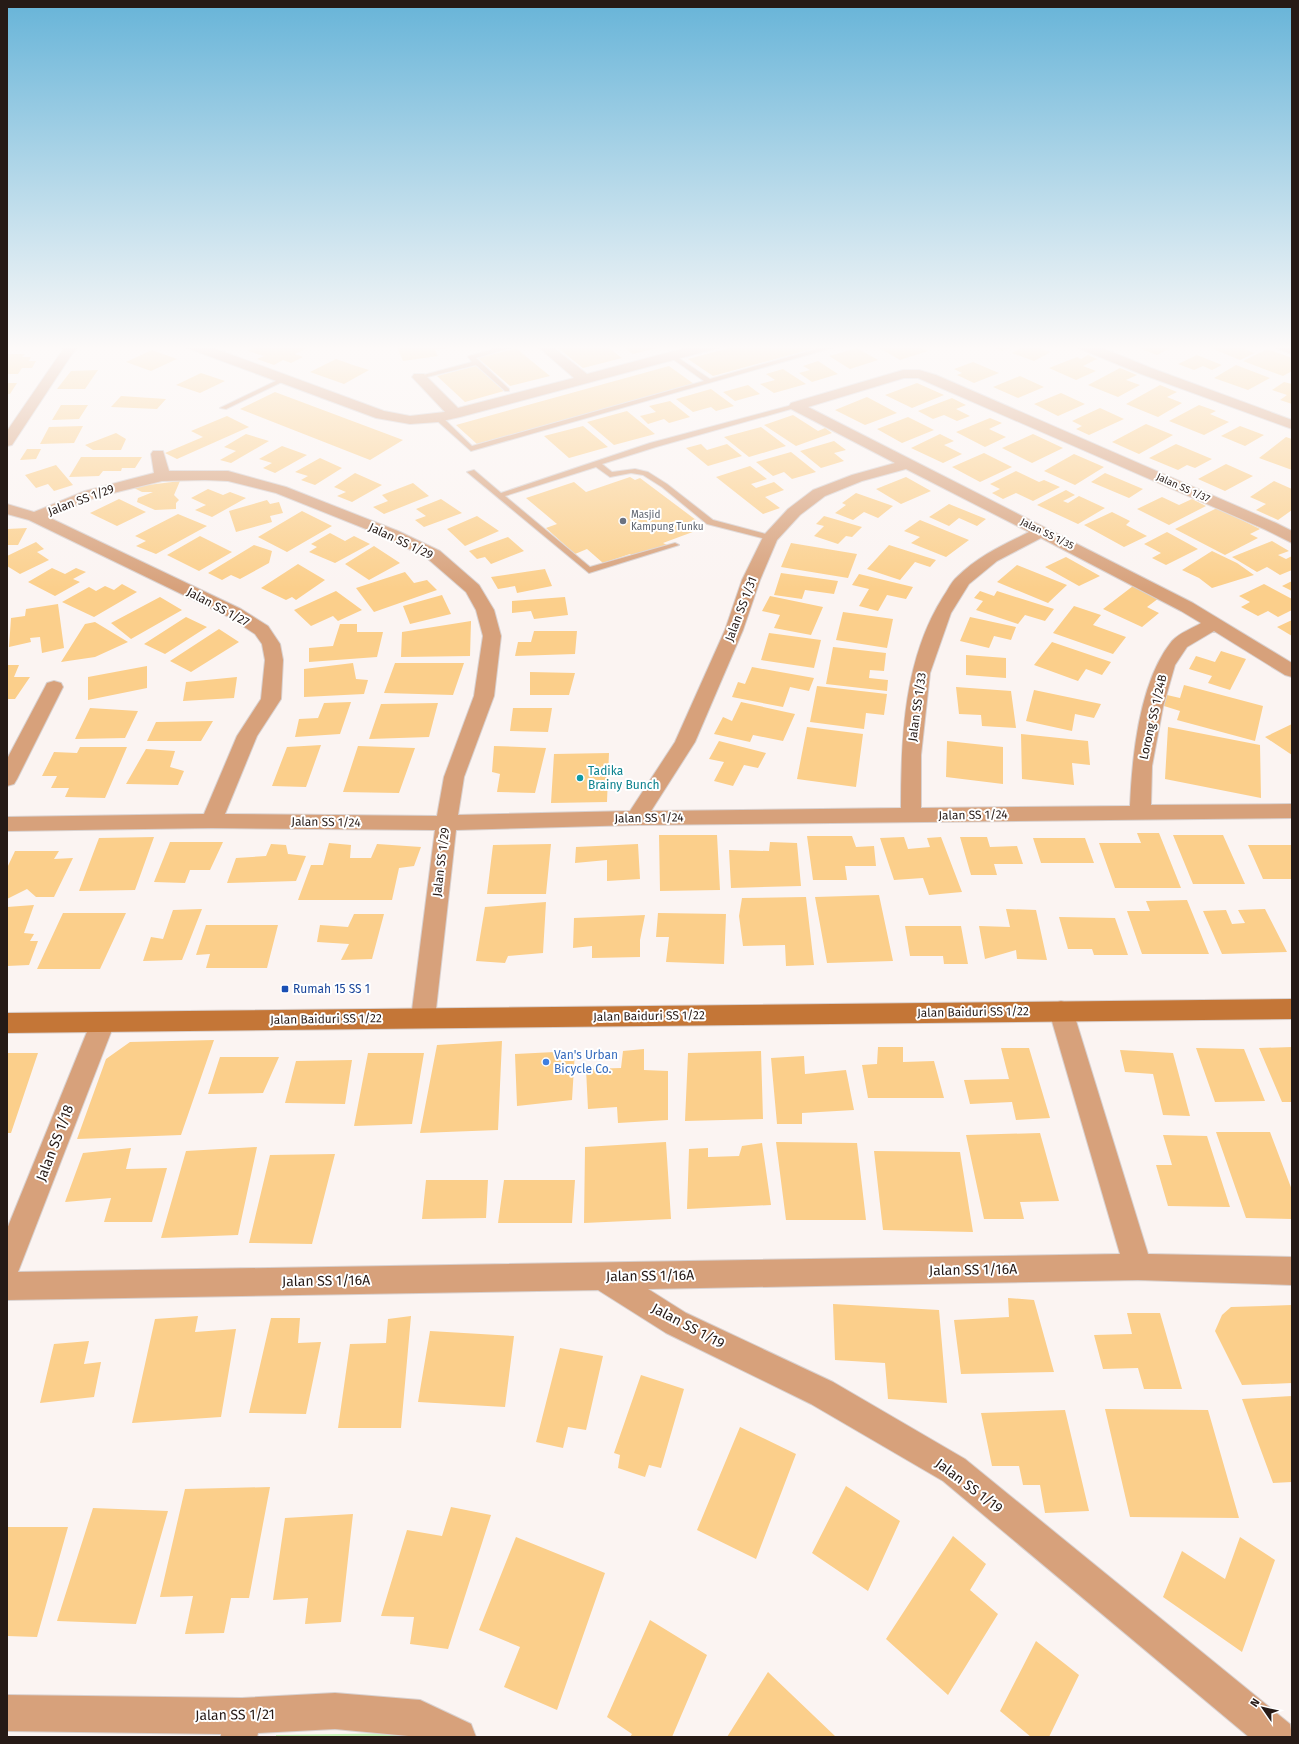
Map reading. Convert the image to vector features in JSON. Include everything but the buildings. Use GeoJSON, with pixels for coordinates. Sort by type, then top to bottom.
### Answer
{"type":"FeatureCollection","features":[{"type":"Feature","properties":{"kind":"street"},"geometry":{"type":"LineString","coordinates":[[7,442],[17,426]]}},
{"type":"Feature","properties":{"kind":"street","name":"Jalan SS 1/35"},"geometry":{"type":"LineString","coordinates":[[835,426],[1041,532],[1081,550],[1215,623],[1292,671]]}},
{"type":"Feature","properties":{"kind":"street","name":"Jalan SS 1/37"},"geometry":{"type":"LineString","coordinates":[[1042,426],[1270,526],[1292,538]]}},
{"type":"Feature","properties":{"kind":"street"},"geometry":{"type":"LineString","coordinates":[[158,454],[162,476]]}},
{"type":"Feature","properties":{"kind":"street","name":"Jalan SS 1/31"},"geometry":{"type":"LineString","coordinates":[[636,818],[685,742],[734,630],[751,580],[770,538],[794,512],[819,492],[857,478],[906,464]]}},
{"type":"Feature","properties":{"kind":"street","name":"Jalan SS 1/29"},"geometry":{"type":"LineString","coordinates":[[35,516],[91,494],[162,476],[228,476],[281,490],[392,534],[434,555],[473,589],[484,610],[492,636],[484,696],[454,777],[446,823],[423,1018]]}},
{"type":"Feature","properties":{"kind":"street","name":"Jalan SS 1/27"},"geometry":{"type":"LineString","coordinates":[[7,509],[35,516],[235,613],[262,630],[271,644],[274,660],[271,699],[247,736],[212,821]]}},
{"type":"Feature","properties":{"kind":"street","name":"Jalan SS 1/33"},"geometry":{"type":"LineString","coordinates":[[912,816],[911,755],[921,673],[942,614],[962,581],[991,557],[1041,532]]}},
{"type":"Feature","properties":{"kind":"street","name":"Lorong SS 1/24B"},"geometry":{"type":"LineString","coordinates":[[1140,812],[1142,766],[1153,707],[1166,665],[1180,643],[1215,623]]}},
{"type":"Feature","properties":{"kind":"street"},"geometry":{"type":"LineString","coordinates":[[7,780],[54,687]]}},
{"type":"Feature","properties":{"kind":"street","name":"Jalan SS 1/24"},"geometry":{"type":"LineString","coordinates":[[7,824],[212,821],[446,823],[636,818],[1292,811]]}},
{"type":"Feature","properties":{"kind":"street","name":"Jalan Baiduri SS 1/22"},"geometry":{"type":"LineString","coordinates":[[7,1022],[1292,1009]]}},
{"type":"Feature","properties":{"kind":"street"},"geometry":{"type":"LineString","coordinates":[[1062,1011],[1138,1267]]}},
{"type":"Feature","properties":{"kind":"street","name":"Jalan SS 1/18"},"geometry":{"type":"LineString","coordinates":[[7,1265],[103,1022]]}},
{"type":"Feature","properties":{"kind":"street","name":"Jalan SS 1/16A"},"geometry":{"type":"LineString","coordinates":[[7,1286],[1138,1267],[1292,1272]]}},
{"type":"Feature","properties":{"kind":"street","name":"Jalan SS 1/19"},"geometry":{"type":"LineString","coordinates":[[603,1277],[676,1323],[822,1393],[954,1470],[1277,1737]]}},
{"type":"Feature","properties":{"kind":"street","name":"Jalan SS 1/21"},"geometry":{"type":"LineString","coordinates":[[7,1713],[241,1727],[335,1711],[420,1718],[458,1737]]}},
{"type":"Feature","properties":{"kind":"lane"},"geometry":{"type":"LineString","coordinates":[[447,426],[472,449],[552,426]]}},
{"type":"Feature","properties":{"kind":"lane"},"geometry":{"type":"LineString","coordinates":[[499,496],[596,463],[718,426]]}},
{"type":"Feature","properties":{"kind":"lane"},"geometry":{"type":"LineString","coordinates":[[596,463],[610,475],[639,471],[652,477],[710,522],[770,538]]}},
{"type":"Feature","properties":{"kind":"lane"},"geometry":{"type":"LineString","coordinates":[[472,472],[589,570],[675,546]]}},
{"type":"Feature","properties":{"kind":"green space"},"geometry":{"type":"Polygon","coordinates":[[[404,1733],[410,1737],[276,1737],[276,1735],[404,1733]]]}},
{"type":"Feature","properties":{"kind":"place","name":"Masjid Kampung Tunku"},"geometry":{"type":"Point","coordinates":[623,521]}},
{"type":"Feature","properties":{"kind":"place","name":"Tadika Brainy Bunch"},"geometry":{"type":"Point","coordinates":[580,778]}},
{"type":"Feature","properties":{"kind":"place","name":"Rumah 15 SS 1"},"geometry":{"type":"Point","coordinates":[285,989]}},
{"type":"Feature","properties":{"kind":"place","name":"Van's Urban Bicycle Co."},"geometry":{"type":"Point","coordinates":[546,1062]}}]}
